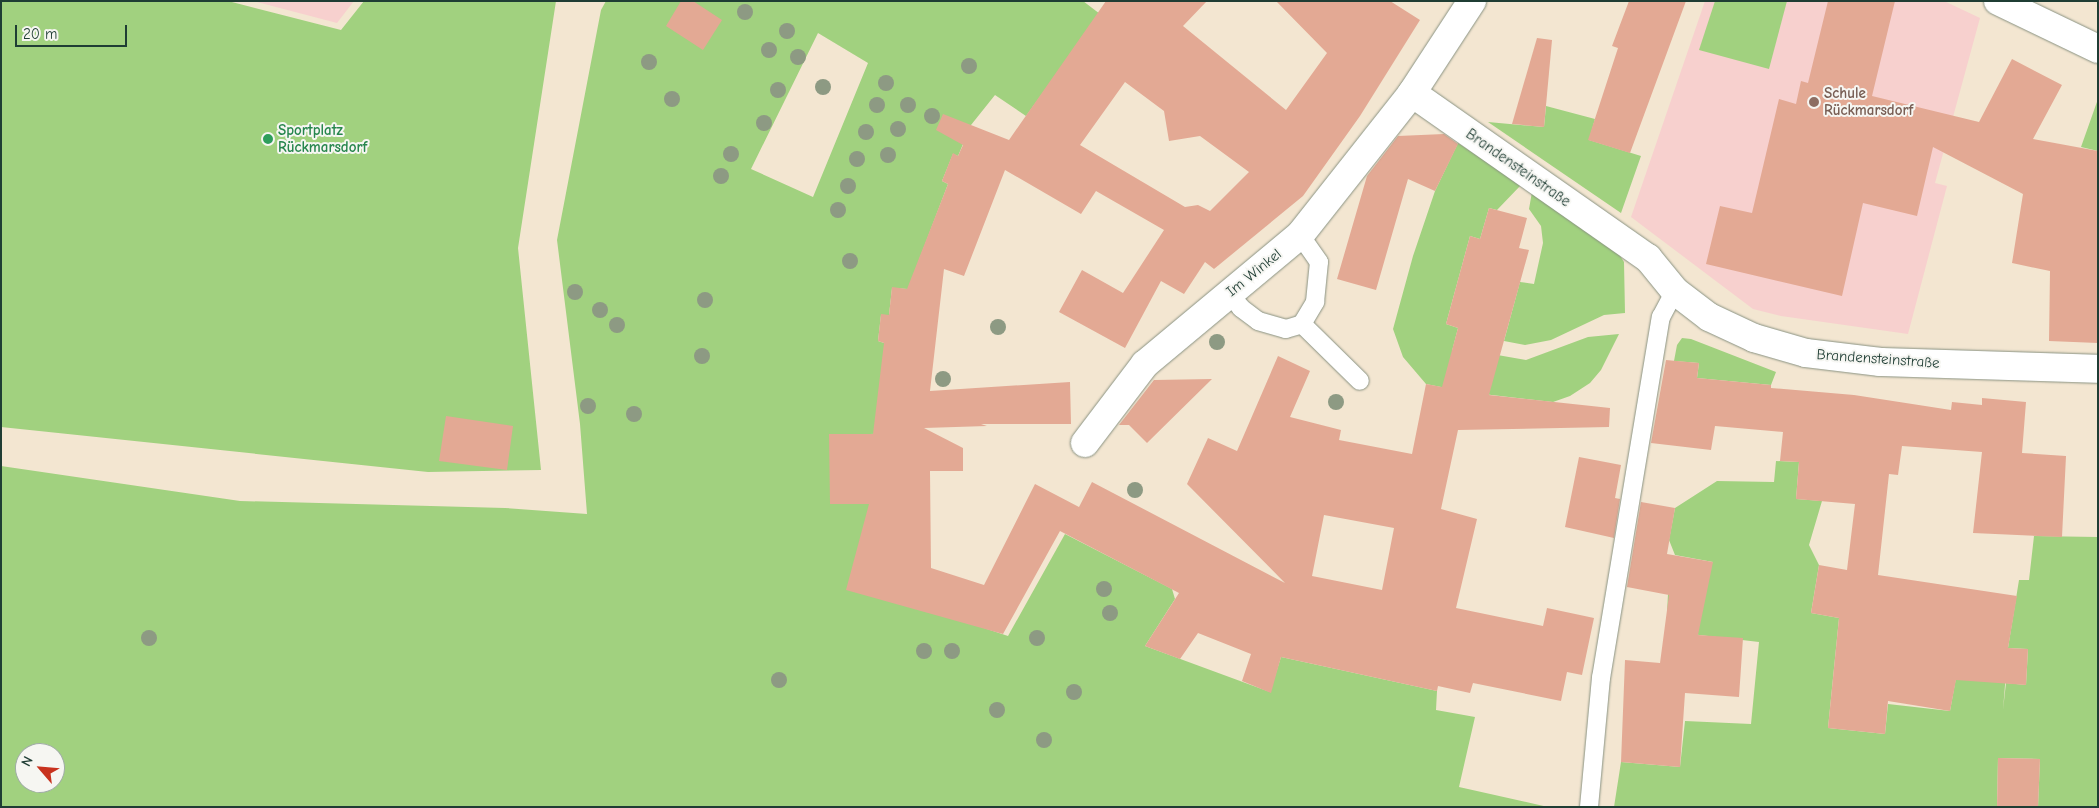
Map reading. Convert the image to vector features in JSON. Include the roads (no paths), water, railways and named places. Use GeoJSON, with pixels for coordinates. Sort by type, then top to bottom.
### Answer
{"type":"FeatureCollection","features":[{"type":"Feature","properties":{"kind":"street","name":"Im Winkel"},"geometry":{"type":"LineString","coordinates":[[1085,443],[1145,364],[1300,235],[1412,93],[1472,1]]}},
{"type":"Feature","properties":{"kind":"street"},"geometry":{"type":"LineString","coordinates":[[1998,1],[2098,49]]}},
{"type":"Feature","properties":{"kind":"street","name":"Brandensteinstraße"},"geometry":{"type":"LineString","coordinates":[[1412,93],[1648,258],[1675,291],[1709,317],[1754,338],[1806,353],[1880,362],[2098,369]]}},
{"type":"Feature","properties":{"kind":"lane"},"geometry":{"type":"LineString","coordinates":[[1229,293],[1241,308],[1258,321],[1286,329],[1302,324],[1315,302],[1319,262],[1300,235]]}},
{"type":"Feature","properties":{"kind":"lane"},"geometry":{"type":"LineString","coordinates":[[1589,807],[1601,678],[1651,376],[1661,317],[1675,291]]}},
{"type":"Feature","properties":{"kind":"lane"},"geometry":{"type":"LineString","coordinates":[[1302,324],[1360,381]]}},
{"type":"Feature","properties":{"kind":"place","name":"Schule Rückmarsdorf"},"geometry":{"type":"Point","coordinates":[1814,102]}},
{"type":"Feature","properties":{"kind":"place","name":"Sportplatz Rückmarsdorf"},"geometry":{"type":"Point","coordinates":[268,139]}}]}
